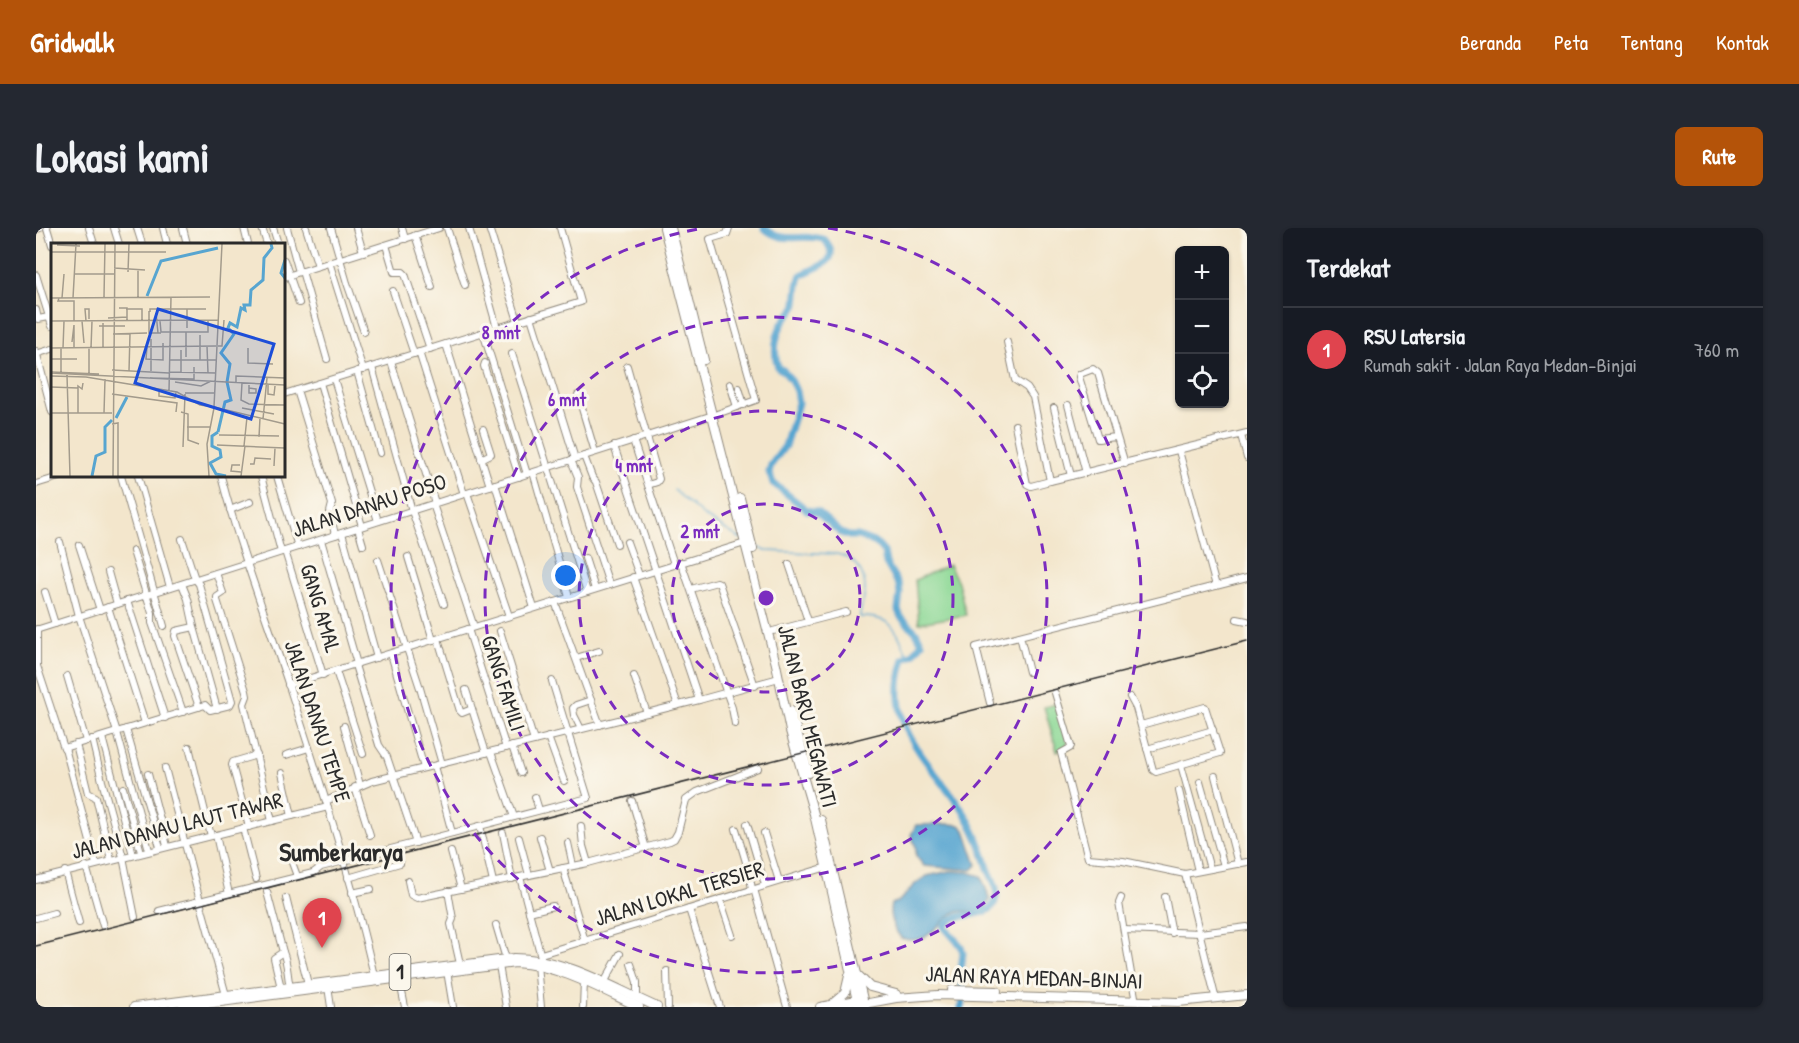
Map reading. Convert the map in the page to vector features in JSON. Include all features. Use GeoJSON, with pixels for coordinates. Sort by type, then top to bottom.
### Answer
{"type":"FeatureCollection","features":[{"type":"Feature","properties":{"kind":"highway","name":"JALAN BARU MEGAWATI"},"geometry":{"type":"LineString","coordinates":[[664,228],[682,285],[739,502],[790,731],[828,864]]}},
{"type":"Feature","properties":{"kind":"highway","name":"JALAN BARU MEGAWATI"},"geometry":{"type":"LineString","coordinates":[[671,228],[682,285]]}},
{"type":"Feature","properties":{"kind":"highway","name":"JALAN BARU MEGAWATI"},"geometry":{"type":"LineString","coordinates":[[746,538],[773,632],[859,1004]]}},
{"type":"Feature","properties":{"kind":"highway"},"geometry":{"type":"LineString","coordinates":[[852,970],[870,987],[896,994]]}},
{"type":"Feature","properties":{"kind":"highway"},"geometry":{"type":"LineString","coordinates":[[832,1004],[847,990],[852,970]]}},
{"type":"Feature","properties":{"kind":"highway","name":"JALAN RAYA MEDAN-BINJAI"},"geometry":{"type":"LineString","coordinates":[[859,1004],[949,993]]}},
{"type":"Feature","properties":{"kind":"highway","name":"JALAN RAYA MEDAN-BINJAI"},"geometry":{"type":"LineString","coordinates":[[983,993],[1202,1004],[1220,996]]}},
{"type":"Feature","properties":{"kind":"highway","name":"JALAN RAYA MEDAN-BINJAI"},"geometry":{"type":"LineString","coordinates":[[859,1004],[896,994],[983,993],[1178,998],[1247,994]]}},
{"type":"Feature","properties":{"kind":"main road","name":"1"},"geometry":{"type":"LineString","coordinates":[[183,1007],[328,987],[460,964],[531,958],[574,969],[657,1007]]}},
{"type":"Feature","properties":{"kind":"main road","name":"1"},"geometry":{"type":"LineString","coordinates":[[134,1007],[308,984],[399,977],[540,960],[639,1007]]}},
{"type":"Feature","properties":{"kind":"main road","name":"JALAN RAYA MEDAN-BINJAI"},"geometry":{"type":"LineString","coordinates":[[820,1007],[832,1004],[859,1004]]}},
{"type":"Feature","properties":{"kind":"street"},"geometry":{"type":"LineString","coordinates":[[47,228],[51,243]]}},
{"type":"Feature","properties":{"kind":"street"},"geometry":{"type":"LineString","coordinates":[[89,228],[94,243]]}},
{"type":"Feature","properties":{"kind":"street"},"geometry":{"type":"LineString","coordinates":[[114,228],[119,243]]}},
{"type":"Feature","properties":{"kind":"street"},"geometry":{"type":"LineString","coordinates":[[137,228],[142,243]]}},
{"type":"Feature","properties":{"kind":"street"},"geometry":{"type":"LineString","coordinates":[[163,228],[167,243]]}},
{"type":"Feature","properties":{"kind":"street"},"geometry":{"type":"LineString","coordinates":[[183,228],[187,243]]}},
{"type":"Feature","properties":{"kind":"street"},"geometry":{"type":"LineString","coordinates":[[244,228],[248,243]]}},
{"type":"Feature","properties":{"kind":"street"},"geometry":{"type":"LineString","coordinates":[[262,228],[267,243]]}},
{"type":"Feature","properties":{"kind":"street"},"geometry":{"type":"LineString","coordinates":[[273,228],[278,243]]}},
{"type":"Feature","properties":{"kind":"street"},"geometry":{"type":"LineString","coordinates":[[287,228],[327,359]]}},
{"type":"Feature","properties":{"kind":"street"},"geometry":{"type":"LineString","coordinates":[[306,228],[318,266]]}},
{"type":"Feature","properties":{"kind":"street"},"geometry":{"type":"LineString","coordinates":[[331,228],[364,332]]}},
{"type":"Feature","properties":{"kind":"street"},"geometry":{"type":"LineString","coordinates":[[356,228],[363,252]]}},
{"type":"Feature","properties":{"kind":"street"},"geometry":{"type":"LineString","coordinates":[[402,228],[405,239]]}},
{"type":"Feature","properties":{"kind":"street"},"geometry":{"type":"LineString","coordinates":[[299,303],[286,276],[415,236],[426,230],[439,228]]}},
{"type":"Feature","properties":{"kind":"street"},"geometry":{"type":"LineString","coordinates":[[447,228],[465,285]]}},
{"type":"Feature","properties":{"kind":"street"},"geometry":{"type":"LineString","coordinates":[[469,228],[496,328]]}},
{"type":"Feature","properties":{"kind":"street"},"geometry":{"type":"LineString","coordinates":[[489,228],[518,321]]}},
{"type":"Feature","properties":{"kind":"street"},"geometry":{"type":"LineString","coordinates":[[285,394],[580,302],[560,228]]}},
{"type":"Feature","properties":{"kind":"street","name":"JALAN DANAU POSO"},"geometry":{"type":"LineString","coordinates":[[37,630],[756,400],[710,239],[727,234],[729,228]]}},
{"type":"Feature","properties":{"kind":"street"},"geometry":{"type":"LineString","coordinates":[[415,236],[432,287]]}},
{"type":"Feature","properties":{"kind":"street"},"geometry":{"type":"LineString","coordinates":[[386,245],[394,272],[405,274],[430,349]]}},
{"type":"Feature","properties":{"kind":"street"},"geometry":{"type":"LineString","coordinates":[[329,262],[360,370],[380,453]]}},
{"type":"Feature","properties":{"kind":"street"},"geometry":{"type":"LineString","coordinates":[[36,275],[51,323]]}},
{"type":"Feature","properties":{"kind":"street"},"geometry":{"type":"LineString","coordinates":[[393,291],[509,616]]}},
{"type":"Feature","properties":{"kind":"street"},"geometry":{"type":"LineString","coordinates":[[36,310],[38,320],[49,317]]}},
{"type":"Feature","properties":{"kind":"street"},"geometry":{"type":"LineString","coordinates":[[531,317],[578,477],[577,487],[609,584]]}},
{"type":"Feature","properties":{"kind":"street"},"geometry":{"type":"LineString","coordinates":[[483,332],[569,597]]}},
{"type":"Feature","properties":{"kind":"street"},"geometry":{"type":"LineString","coordinates":[[1007,342],[1015,380],[1027,388],[1033,397],[1050,481]]}},
{"type":"Feature","properties":{"kind":"street"},"geometry":{"type":"LineString","coordinates":[[446,344],[482,459],[493,485],[534,608]]}},
{"type":"Feature","properties":{"kind":"street"},"geometry":{"type":"LineString","coordinates":[[51,349],[36,353],[51,408]]}},
{"type":"Feature","properties":{"kind":"street"},"geometry":{"type":"LineString","coordinates":[[512,354],[587,591]]}},
{"type":"Feature","properties":{"kind":"street","name":"GANG FAMILI"},"geometry":{"type":"LineString","coordinates":[[391,361],[471,628],[509,747],[521,773]]}},
{"type":"Feature","properties":{"kind":"street"},"geometry":{"type":"LineString","coordinates":[[485,363],[484,366],[519,477]]}},
{"type":"Feature","properties":{"kind":"street"},"geometry":{"type":"LineString","coordinates":[[627,366],[659,479],[648,485]]}},
{"type":"Feature","properties":{"kind":"street"},"geometry":{"type":"LineString","coordinates":[[372,367],[412,510],[444,604]]}},
{"type":"Feature","properties":{"kind":"street"},"geometry":{"type":"LineString","coordinates":[[1116,437],[1098,439],[1080,374],[1093,369],[1098,373],[1125,464]]}},
{"type":"Feature","properties":{"kind":"street"},"geometry":{"type":"LineString","coordinates":[[334,379],[378,521]]}},
{"type":"Feature","properties":{"kind":"street"},"geometry":{"type":"LineString","coordinates":[[320,383],[363,545]]}},
{"type":"Feature","properties":{"kind":"street"},"geometry":{"type":"LineString","coordinates":[[730,384],[741,406]]}},
{"type":"Feature","properties":{"kind":"street"},"geometry":{"type":"LineString","coordinates":[[739,388],[741,406]]}},
{"type":"Feature","properties":{"kind":"street"},"geometry":{"type":"LineString","coordinates":[[297,390],[332,504],[330,512],[377,658]]}},
{"type":"Feature","properties":{"kind":"street"},"geometry":{"type":"LineString","coordinates":[[578,395],[595,452]]}},
{"type":"Feature","properties":{"kind":"street"},"geometry":{"type":"LineString","coordinates":[[1068,405],[1086,473]]}},
{"type":"Feature","properties":{"kind":"street"},"geometry":{"type":"LineString","coordinates":[[1054,408],[1071,476]]}},
{"type":"Feature","properties":{"kind":"street"},"geometry":{"type":"LineString","coordinates":[[1015,425],[1029,486],[1244,434],[1247,458]]}},
{"type":"Feature","properties":{"kind":"street"},"geometry":{"type":"LineString","coordinates":[[482,459],[491,454],[483,429]]}},
{"type":"Feature","properties":{"kind":"street"},"geometry":{"type":"LineString","coordinates":[[633,440],[677,563],[691,590],[727,693],[735,724]]}},
{"type":"Feature","properties":{"kind":"street"},"geometry":{"type":"LineString","coordinates":[[614,446],[699,700]]}},
{"type":"Feature","properties":{"kind":"street"},"geometry":{"type":"LineString","coordinates":[[1179,451],[1216,586]]}},
{"type":"Feature","properties":{"kind":"street"},"geometry":{"type":"LineString","coordinates":[[341,457],[357,452]]}},
{"type":"Feature","properties":{"kind":"street"},"geometry":{"type":"LineString","coordinates":[[584,456],[591,477],[596,482],[617,544]]}},
{"type":"Feature","properties":{"kind":"street"},"geometry":{"type":"LineString","coordinates":[[36,484],[59,477]]}},
{"type":"Feature","properties":{"kind":"street"},"geometry":{"type":"LineString","coordinates":[[121,477],[164,626]]}},
{"type":"Feature","properties":{"kind":"street"},"geometry":{"type":"LineString","coordinates":[[138,477],[170,587]]}},
{"type":"Feature","properties":{"kind":"street","name":"JALAN DANAU TEMPE"},"geometry":{"type":"LineString","coordinates":[[221,477],[247,563],[327,804],[374,978]]}},
{"type":"Feature","properties":{"kind":"street","name":"GANG AMAL"},"geometry":{"type":"LineString","coordinates":[[261,477],[323,675]]}},
{"type":"Feature","properties":{"kind":"street"},"geometry":{"type":"LineString","coordinates":[[277,477],[298,547]]}},
{"type":"Feature","properties":{"kind":"street"},"geometry":{"type":"LineString","coordinates":[[230,510],[250,502]]}},
{"type":"Feature","properties":{"kind":"street"},"geometry":{"type":"LineString","coordinates":[[288,685],[656,570],[746,538]]}},
{"type":"Feature","properties":{"kind":"street"},"geometry":{"type":"LineString","coordinates":[[65,748],[205,705],[210,710],[230,705],[232,701],[199,584],[195,579],[182,539]]}},
{"type":"Feature","properties":{"kind":"street"},"geometry":{"type":"LineString","coordinates":[[321,540],[379,746],[387,757],[416,843]]}},
{"type":"Feature","properties":{"kind":"street"},"geometry":{"type":"LineString","coordinates":[[60,542],[79,616],[117,732],[149,850]]}},
{"type":"Feature","properties":{"kind":"street"},"geometry":{"type":"LineString","coordinates":[[627,542],[678,705]]}},
{"type":"Feature","properties":{"kind":"street"},"geometry":{"type":"LineString","coordinates":[[79,545],[100,610]]}},
{"type":"Feature","properties":{"kind":"street"},"geometry":{"type":"LineString","coordinates":[[133,552],[152,613],[152,623],[183,712]]}},
{"type":"Feature","properties":{"kind":"street"},"geometry":{"type":"LineString","coordinates":[[408,557],[460,711],[462,713],[472,709]]}},
{"type":"Feature","properties":{"kind":"street"},"geometry":{"type":"LineString","coordinates":[[585,558],[595,589]]}},
{"type":"Feature","properties":{"kind":"street"},"geometry":{"type":"LineString","coordinates":[[378,560],[442,764]]}},
{"type":"Feature","properties":{"kind":"street"},"geometry":{"type":"LineString","coordinates":[[789,564],[808,621]]}},
{"type":"Feature","properties":{"kind":"street"},"geometry":{"type":"LineString","coordinates":[[108,572],[117,604]]}},
{"type":"Feature","properties":{"kind":"street"},"geometry":{"type":"LineString","coordinates":[[216,573],[223,593],[217,597],[217,600],[246,691],[247,696],[243,704],[272,821]]}},
{"type":"Feature","properties":{"kind":"street"},"geometry":{"type":"LineString","coordinates":[[990,703],[976,647],[1056,625],[1247,579]]}},
{"type":"Feature","properties":{"kind":"street"},"geometry":{"type":"LineString","coordinates":[[691,590],[719,583],[755,686]]}},
{"type":"Feature","properties":{"kind":"street"},"geometry":{"type":"LineString","coordinates":[[182,584],[217,709]]}},
{"type":"Feature","properties":{"kind":"street"},"geometry":{"type":"LineString","coordinates":[[45,592],[55,624]]}},
{"type":"Feature","properties":{"kind":"street"},"geometry":{"type":"LineString","coordinates":[[127,601],[165,718]]}},
{"type":"Feature","properties":{"kind":"street"},"geometry":{"type":"LineString","coordinates":[[555,602],[600,725]]}},
{"type":"Feature","properties":{"kind":"street"},"geometry":{"type":"LineString","coordinates":[[108,607],[146,723]]}},
{"type":"Feature","properties":{"kind":"street"},"geometry":{"type":"LineString","coordinates":[[773,632],[846,612]]}},
{"type":"Feature","properties":{"kind":"street"},"geometry":{"type":"LineString","coordinates":[[1237,619],[1247,621]]}},
{"type":"Feature","properties":{"kind":"street"},"geometry":{"type":"LineString","coordinates":[[194,627],[176,631],[175,636],[199,707]]}},
{"type":"Feature","properties":{"kind":"street"},"geometry":{"type":"LineString","coordinates":[[37,630],[37,666],[62,746],[65,748],[96,864]]}},
{"type":"Feature","properties":{"kind":"street"},"geometry":{"type":"LineString","coordinates":[[500,631],[534,741]]}},
{"type":"Feature","properties":{"kind":"street"},"geometry":{"type":"LineString","coordinates":[[1020,636],[1029,672]]}},
{"type":"Feature","properties":{"kind":"street"},"geometry":{"type":"LineString","coordinates":[[576,658],[599,651]]}},
{"type":"Feature","properties":{"kind":"street"},"geometry":{"type":"LineString","coordinates":[[391,654],[424,768]]}},
{"type":"Feature","properties":{"kind":"street"},"geometry":{"type":"LineString","coordinates":[[336,671],[363,754]]}},
{"type":"Feature","properties":{"kind":"street"},"geometry":{"type":"LineString","coordinates":[[67,676],[102,781],[123,857],[135,917]]}},
{"type":"Feature","properties":{"kind":"street"},"geometry":{"type":"LineString","coordinates":[[634,676],[647,713]]}},
{"type":"Feature","properties":{"kind":"street","name":"JALAN DANAU LAUT TAWAR"},"geometry":{"type":"LineString","coordinates":[[36,880],[292,816],[327,804],[357,786],[392,776],[755,686],[779,678]]}},
{"type":"Feature","properties":{"kind":"street"},"geometry":{"type":"LineString","coordinates":[[159,911],[201,903],[313,873],[321,867],[588,798],[552,681]]}},
{"type":"Feature","properties":{"kind":"street"},"geometry":{"type":"LineString","coordinates":[[466,690],[514,817]]}},
{"type":"Feature","properties":{"kind":"street"},"geometry":{"type":"LineString","coordinates":[[1055,693],[1071,746],[1061,753],[1087,857],[1091,860],[1133,863],[1185,874],[1247,862]]}},
{"type":"Feature","properties":{"kind":"street"},"geometry":{"type":"LineString","coordinates":[[1130,697],[1141,725],[1153,770],[1156,772],[1220,752],[1206,708],[1202,706],[1141,725]]}},
{"type":"Feature","properties":{"kind":"street"},"geometry":{"type":"LineString","coordinates":[[581,729],[573,708],[591,700]]}},
{"type":"Feature","properties":{"kind":"street"},"geometry":{"type":"LineString","coordinates":[[344,726],[370,835]]}},
{"type":"Feature","properties":{"kind":"street"},"geometry":{"type":"LineString","coordinates":[[126,729],[164,847]]}},
{"type":"Feature","properties":{"kind":"street"},"geometry":{"type":"LineString","coordinates":[[1147,749],[1213,730]]}},
{"type":"Feature","properties":{"kind":"street"},"geometry":{"type":"LineString","coordinates":[[102,737],[133,855]]}},
{"type":"Feature","properties":{"kind":"street"},"geometry":{"type":"LineString","coordinates":[[548,737],[564,781]]}},
{"type":"Feature","properties":{"kind":"street"},"geometry":{"type":"LineString","coordinates":[[76,744],[88,793],[96,797],[111,860]]}},
{"type":"Feature","properties":{"kind":"street"},"geometry":{"type":"LineString","coordinates":[[189,747],[229,894]]}},
{"type":"Feature","properties":{"kind":"street"},"geometry":{"type":"LineString","coordinates":[[286,754],[309,748]]}},
{"type":"Feature","properties":{"kind":"street"},"geometry":{"type":"LineString","coordinates":[[256,879],[232,765],[233,762],[257,755]]}},
{"type":"Feature","properties":{"kind":"street"},"geometry":{"type":"LineString","coordinates":[[1183,764],[1211,869]]}},
{"type":"Feature","properties":{"kind":"street"},"geometry":{"type":"LineString","coordinates":[[434,766],[452,833]]}},
{"type":"Feature","properties":{"kind":"street"},"geometry":{"type":"LineString","coordinates":[[165,768],[226,995]]}},
{"type":"Feature","properties":{"kind":"street"},"geometry":{"type":"LineString","coordinates":[[408,881],[410,893],[414,898],[588,863],[674,839],[681,824],[686,800],[693,794],[758,768]]}},
{"type":"Feature","properties":{"kind":"street"},"geometry":{"type":"LineString","coordinates":[[282,773],[292,816]]}},
{"type":"Feature","properties":{"kind":"street"},"geometry":{"type":"LineString","coordinates":[[148,774],[164,847]]}},
{"type":"Feature","properties":{"kind":"street"},"geometry":{"type":"LineString","coordinates":[[1215,776],[1239,864]]}},
{"type":"Feature","properties":{"kind":"street"},"geometry":{"type":"LineString","coordinates":[[1200,782],[1224,866]]}},
{"type":"Feature","properties":{"kind":"street"},"geometry":{"type":"LineString","coordinates":[[123,788],[141,852]]}},
{"type":"Feature","properties":{"kind":"street"},"geometry":{"type":"LineString","coordinates":[[1179,790],[1198,872]]}},
{"type":"Feature","properties":{"kind":"street"},"geometry":{"type":"LineString","coordinates":[[535,797],[539,810]]}},
{"type":"Feature","properties":{"kind":"street"},"geometry":{"type":"LineString","coordinates":[[632,801],[646,848]]}},
{"type":"Feature","properties":{"kind":"street"},"geometry":{"type":"LineString","coordinates":[[747,825],[765,885]]}},
{"type":"Feature","properties":{"kind":"street"},"geometry":{"type":"LineString","coordinates":[[480,826],[493,882]]}},
{"type":"Feature","properties":{"kind":"street"},"geometry":{"type":"LineString","coordinates":[[581,826],[588,863]]}},
{"type":"Feature","properties":{"kind":"street"},"geometry":{"type":"LineString","coordinates":[[736,829],[787,1007]]}},
{"type":"Feature","properties":{"kind":"street"},"geometry":{"type":"LineString","coordinates":[[502,832],[512,879]]}},
{"type":"Feature","properties":{"kind":"street"},"geometry":{"type":"LineString","coordinates":[[764,834],[779,881]]}},
{"type":"Feature","properties":{"kind":"street"},"geometry":{"type":"LineString","coordinates":[[540,837],[550,871]]}},
{"type":"Feature","properties":{"kind":"street"},"geometry":{"type":"LineString","coordinates":[[519,838],[529,875]]}},
{"type":"Feature","properties":{"kind":"street"},"geometry":{"type":"LineString","coordinates":[[568,843],[573,866]]}},
{"type":"Feature","properties":{"kind":"street"},"geometry":{"type":"LineString","coordinates":[[287,849],[297,876]]}},
{"type":"Feature","properties":{"kind":"street"},"geometry":{"type":"LineString","coordinates":[[451,852],[461,889]]}},
{"type":"Feature","properties":{"kind":"street"},"geometry":{"type":"LineString","coordinates":[[348,878],[400,863]]}},
{"type":"Feature","properties":{"kind":"street","name":"JALAN LOKAL TERSIER"},"geometry":{"type":"LineString","coordinates":[[540,960],[585,941],[828,864]]}},
{"type":"Feature","properties":{"kind":"street"},"geometry":{"type":"LineString","coordinates":[[86,866],[103,926]]}},
{"type":"Feature","properties":{"kind":"street"},"geometry":{"type":"LineString","coordinates":[[563,868],[585,941]]}},
{"type":"Feature","properties":{"kind":"street"},"geometry":{"type":"LineString","coordinates":[[65,871],[79,923]]}},
{"type":"Feature","properties":{"kind":"street"},"geometry":{"type":"LineString","coordinates":[[1185,874],[1200,933],[1220,996]]}},
{"type":"Feature","properties":{"kind":"street"},"geometry":{"type":"LineString","coordinates":[[520,877],[540,960],[541,1007]]}},
{"type":"Feature","properties":{"kind":"street"},"geometry":{"type":"LineString","coordinates":[[352,893],[371,889]]}},
{"type":"Feature","properties":{"kind":"street"},"geometry":{"type":"LineString","coordinates":[[448,891],[453,919],[451,924],[460,964]]}},
{"type":"Feature","properties":{"kind":"street"},"geometry":{"type":"LineString","coordinates":[[267,892],[289,966],[290,987]]}},
{"type":"Feature","properties":{"kind":"street"},"geometry":{"type":"LineString","coordinates":[[1166,897],[1172,933]]}},
{"type":"Feature","properties":{"kind":"street"},"geometry":{"type":"LineString","coordinates":[[286,898],[308,984]]}},
{"type":"Feature","properties":{"kind":"street"},"geometry":{"type":"LineString","coordinates":[[1121,898],[1119,903],[1135,997]]}},
{"type":"Feature","properties":{"kind":"street"},"geometry":{"type":"LineString","coordinates":[[720,899],[732,935]]}},
{"type":"Feature","properties":{"kind":"street"},"geometry":{"type":"LineString","coordinates":[[529,912],[553,906]]}},
{"type":"Feature","properties":{"kind":"street"},"geometry":{"type":"LineString","coordinates":[[689,909],[720,1007]]}},
{"type":"Feature","properties":{"kind":"street"},"geometry":{"type":"LineString","coordinates":[[36,918],[54,913]]}},
{"type":"Feature","properties":{"kind":"street"},"geometry":{"type":"LineString","coordinates":[[496,925],[506,959]]}},
{"type":"Feature","properties":{"kind":"street"},"geometry":{"type":"LineString","coordinates":[[1124,930],[1200,933],[1247,927]]}},
{"type":"Feature","properties":{"kind":"street"},"geometry":{"type":"LineString","coordinates":[[281,988],[274,958],[283,952]]}},
{"type":"Feature","properties":{"kind":"street"},"geometry":{"type":"LineString","coordinates":[[604,983],[620,954]]}},
{"type":"Feature","properties":{"kind":"street"},"geometry":{"type":"LineString","coordinates":[[631,964],[637,982],[637,998]]}},
{"type":"Feature","properties":{"kind":"street"},"geometry":{"type":"LineString","coordinates":[[499,965],[506,1007]]}},
{"type":"Feature","properties":{"kind":"street"},"geometry":{"type":"LineString","coordinates":[[447,971],[453,1007]]}},
{"type":"Feature","properties":{"kind":"street"},"geometry":{"type":"LineString","coordinates":[[667,971],[668,1007]]}},
{"type":"Feature","properties":{"kind":"street"},"geometry":{"type":"LineString","coordinates":[[399,977],[405,1007]]}},
{"type":"Feature","properties":{"kind":"street"},"geometry":{"type":"LineString","coordinates":[[583,1007],[584,981]]}},
{"type":"Feature","properties":{"kind":"street"},"geometry":{"type":"LineString","coordinates":[[328,987],[331,1007]]}},
{"type":"Feature","properties":{"kind":"green space"},"geometry":{"type":"Polygon","coordinates":[[[949,565],[958,582],[966,615],[919,623],[915,580],[949,565]]]}},
{"type":"Feature","properties":{"kind":"green space"},"geometry":{"type":"Polygon","coordinates":[[[1057,704],[1069,747],[1057,751],[1044,707],[1057,704]]]}},
{"type":"Feature","properties":{"kind":"water"},"geometry":{"type":"Polygon","coordinates":[[[916,825],[960,825],[965,830],[977,865],[972,870],[924,866],[916,856],[916,847],[911,835],[916,825]]]}},
{"type":"Feature","properties":{"kind":"water"},"geometry":{"type":"Polygon","coordinates":[[[950,871],[968,872],[981,876],[990,899],[983,911],[957,912],[925,937],[911,940],[901,938],[892,922],[891,904],[899,901],[914,885],[927,876],[950,871]]]}},
{"type":"Feature","properties":{"kind":"waterway"},"geometry":{"type":"LineString","coordinates":[[764,228],[786,238],[809,237],[825,240],[831,254],[826,263],[801,275],[795,307],[782,324],[777,336],[775,349],[778,368],[783,370],[791,380],[798,403],[785,446],[771,465],[769,472],[773,483],[807,510],[817,512],[841,533],[876,543],[884,552],[886,563],[899,585],[898,610],[922,643],[913,654],[904,659],[899,682],[899,702],[903,720],[920,753],[967,817],[996,886],[996,898],[993,906],[987,911],[956,918],[944,927],[961,946],[963,953],[961,1007]]}},
{"type":"Feature","properties":{"kind":"waterway"},"geometry":{"type":"LineString","coordinates":[[674,490],[705,517],[741,539]]}},
{"type":"Feature","properties":{"kind":"waterway"},"geometry":{"type":"LineString","coordinates":[[756,547],[767,551],[837,554],[849,559],[863,576],[865,592],[860,617],[880,619],[892,626],[908,656]]}},
{"type":"Feature","properties":{"kind":"railway"},"geometry":{"type":"LineString","coordinates":[[36,946],[1247,641]]}},
{"type":"Feature","properties":{"kind":"place","name":"RSU Latersia"},"geometry":{"type":"Point","coordinates":[322,948]}},
{"type":"Feature","properties":{"kind":"district","name":"Sumberkarya"},"geometry":{"type":"Point","coordinates":[341,852]}}]}
